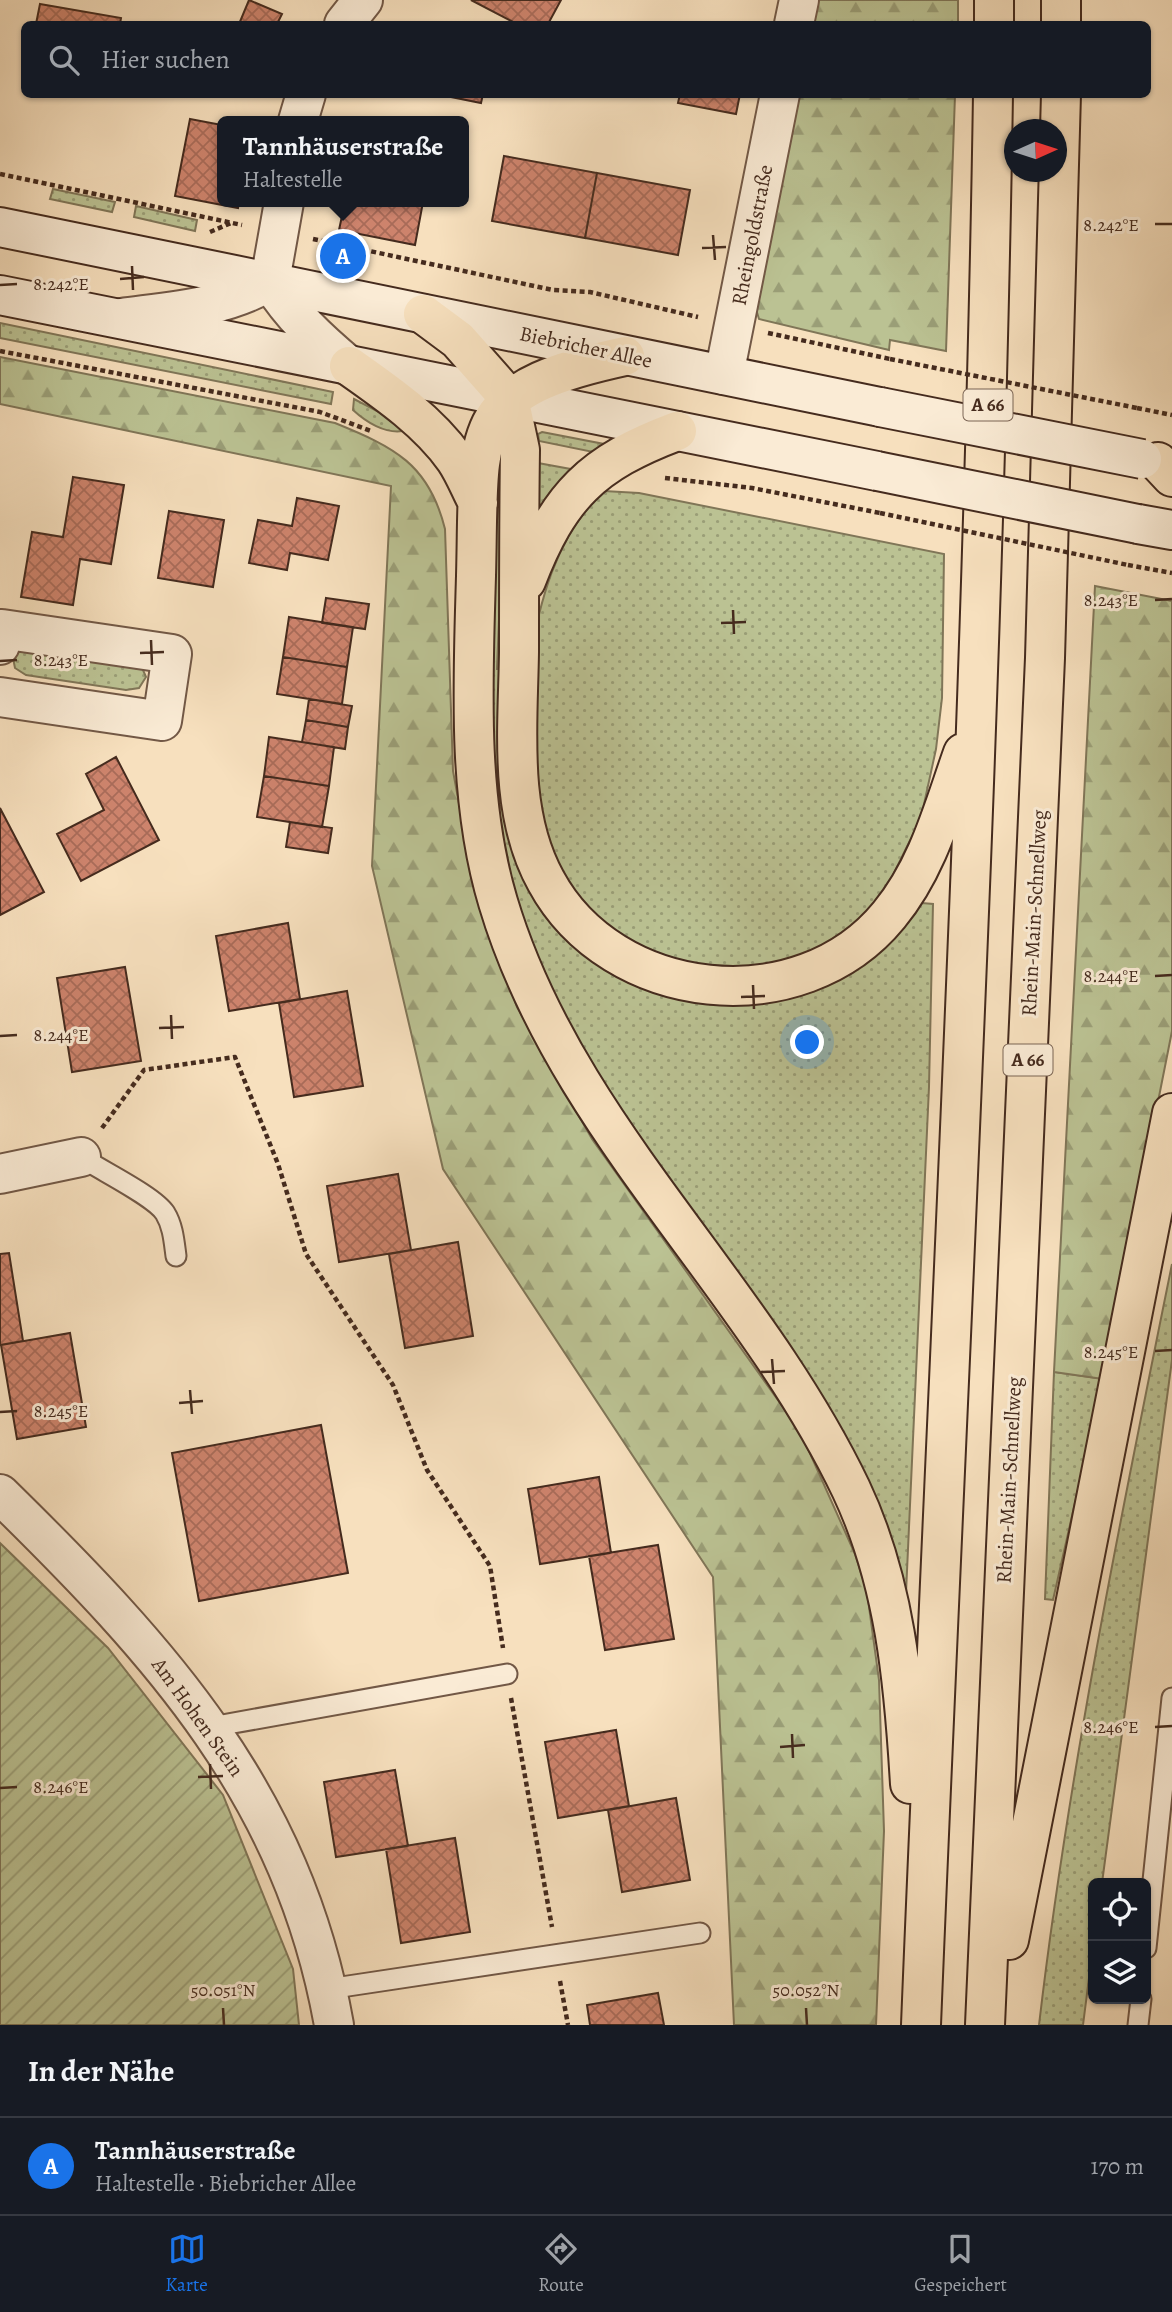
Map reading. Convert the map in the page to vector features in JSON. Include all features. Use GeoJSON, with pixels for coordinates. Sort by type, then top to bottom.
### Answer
{"type":"FeatureCollection","features":[{"type":"Feature","properties":{"kind":"highway"},"geometry":{"type":"LineString","coordinates":[[994,0],[994,21]]}},
{"type":"Feature","properties":{"kind":"highway"},"geometry":{"type":"LineString","coordinates":[[1061,0],[1061,21]]}},
{"type":"Feature","properties":{"kind":"highway","name":"A 66"},"geometry":{"type":"LineString","coordinates":[[922,2007],[963,1092],[988,406],[993,98]]}},
{"type":"Feature","properties":{"kind":"highway","name":"Rhein-Main-Schnellweg"},"geometry":{"type":"LineString","coordinates":[[985,2025],[1045,672],[1061,98]]}},
{"type":"Feature","properties":{"kind":"highway"},"geometry":{"type":"LineString","coordinates":[[423,314],[458,340],[509,398],[520,450],[518,777],[528,832],[545,880],[572,916],[605,946],[643,969],[685,983],[729,988],[774,983],[816,970],[855,947],[887,918],[914,882],[932,841],[976,716]]}},
{"type":"Feature","properties":{"kind":"highway"},"geometry":{"type":"LineString","coordinates":[[625,356],[575,367],[509,398],[492,416],[484,433],[478,503],[474,638],[477,769],[483,835],[497,898],[518,963],[587,1097],[801,1396],[853,1493],[876,1550],[891,1608],[904,1685],[922,2007]]}},
{"type":"Feature","properties":{"kind":"highway"},"geometry":{"type":"LineString","coordinates":[[349,366],[388,394],[438,438],[456,461],[478,503]]}},
{"type":"Feature","properties":{"kind":"highway"},"geometry":{"type":"LineString","coordinates":[[519,599],[541,541],[573,495],[600,467],[634,447],[677,431]]}},
{"type":"Feature","properties":{"kind":"highway"},"geometry":{"type":"LineString","coordinates":[[992,2025],[1172,1113]]}},
{"type":"Feature","properties":{"kind":"main road"},"geometry":{"type":"LineString","coordinates":[[346,21],[363,0]]}},
{"type":"Feature","properties":{"kind":"main road"},"geometry":{"type":"LineString","coordinates":[[795,21],[799,0]]}},
{"type":"Feature","properties":{"kind":"main road"},"geometry":{"type":"LineString","coordinates":[[299,116],[305,98]]}},
{"type":"Feature","properties":{"kind":"main road","name":"Rheingoldstraße"},"geometry":{"type":"LineString","coordinates":[[724,375],[779,98]]}},
{"type":"Feature","properties":{"kind":"main road"},"geometry":{"type":"LineString","coordinates":[[283,207],[270,281],[287,308],[308,332],[349,366]]}},
{"type":"Feature","properties":{"kind":"main road","name":"Biebricher Allee"},"geometry":{"type":"LineString","coordinates":[[0,227],[1161,466]]}},
{"type":"Feature","properties":{"kind":"main road"},"geometry":{"type":"LineString","coordinates":[[119,318],[226,301],[246,295],[270,281]]}},
{"type":"Feature","properties":{"kind":"main road"},"geometry":{"type":"LineString","coordinates":[[0,295],[1155,527]]}},
{"type":"Feature","properties":{"kind":"main road"},"geometry":{"type":"LineString","coordinates":[[0,645],[2,629],[172,654],[162,721],[0,697]]}},
{"type":"Feature","properties":{"kind":"main road"},"geometry":{"type":"LineString","coordinates":[[0,1174],[81,1157]]}},
{"type":"Feature","properties":{"kind":"main road","name":"Am Hohen Stein"},"geometry":{"type":"LineString","coordinates":[[0,1494],[74,1566],[145,1645],[211,1727],[271,1826],[294,1879],[313,1933],[331,2007]]}},
{"type":"Feature","properties":{"kind":"lane"},"geometry":{"type":"LineString","coordinates":[[81,1157],[149,1198],[164,1212],[173,1231],[176,1256]]}},
{"type":"Feature","properties":{"kind":"lane"},"geometry":{"type":"LineString","coordinates":[[211,1727],[507,1674]]}},
{"type":"Feature","properties":{"kind":"lane"},"geometry":{"type":"LineString","coordinates":[[1147,1941],[1165,1838],[1172,1698]]}},
{"type":"Feature","properties":{"kind":"lane"},"geometry":{"type":"LineString","coordinates":[[331,2007],[556,1956],[700,1933]]}},
{"type":"Feature","properties":{"kind":"lane"},"geometry":{"type":"LineString","coordinates":[[1138,2025],[1140,2004]]}},
{"type":"Feature","properties":{"kind":"path"},"geometry":{"type":"LineString","coordinates":[[0,174],[232,223]]}},
{"type":"Feature","properties":{"kind":"path"},"geometry":{"type":"LineString","coordinates":[[309,239],[553,290],[590,292],[705,319]]}},
{"type":"Feature","properties":{"kind":"path"},"geometry":{"type":"LineString","coordinates":[[764,332],[1172,415]]}},
{"type":"Feature","properties":{"kind":"path"},"geometry":{"type":"LineString","coordinates":[[0,351],[320,412],[379,434]]}},
{"type":"Feature","properties":{"kind":"path"},"geometry":{"type":"LineString","coordinates":[[654,476],[752,488],[1172,573]]}},
{"type":"Feature","properties":{"kind":"path"},"geometry":{"type":"LineString","coordinates":[[81,1157],[145,1070],[235,1057],[278,1164],[306,1254],[393,1385],[427,1470],[490,1566],[568,2025]]}},
{"type":"Feature","properties":{"kind":"green space"},"geometry":{"type":"Polygon","coordinates":[[[814,0],[958,0],[958,21],[809,21],[814,0]]]}},
{"type":"Feature","properties":{"kind":"green space"},"geometry":{"type":"Polygon","coordinates":[[[792,98],[955,98],[946,351],[890,340],[889,350],[759,319],[752,296],[792,98]]]}},
{"type":"Feature","properties":{"kind":"green space"},"geometry":{"type":"Polygon","coordinates":[[[53,189],[115,202],[112,212],[50,199],[53,189]]]}},
{"type":"Feature","properties":{"kind":"green space"},"geometry":{"type":"Polygon","coordinates":[[[136,206],[197,220],[195,231],[134,217],[136,206]]]}},
{"type":"Feature","properties":{"kind":"green space"},"geometry":{"type":"Polygon","coordinates":[[[0,323],[333,392],[331,404],[0,338],[0,323]]]}},
{"type":"Feature","properties":{"kind":"green space"},"geometry":{"type":"Polygon","coordinates":[[[0,357],[335,423],[392,450],[419,473],[429,488],[445,529],[453,771],[473,880],[517,1007],[592,1139],[800,1431],[855,1554],[867,1592],[879,1680],[884,1831],[876,2025],[734,2025],[713,1577],[443,1169],[372,866],[391,486],[0,404],[0,357]]]}},
{"type":"Feature","properties":{"kind":"green space"},"geometry":{"type":"Polygon","coordinates":[[[354,399],[381,413],[403,431],[389,431],[370,423],[353,410],[354,399]]]}},
{"type":"Feature","properties":{"kind":"green space"},"geometry":{"type":"Polygon","coordinates":[[[542,432],[604,444],[606,447],[598,453],[539,441],[538,434],[542,432]]]}},
{"type":"Feature","properties":{"kind":"green space"},"geometry":{"type":"Polygon","coordinates":[[[497,462],[504,465],[505,473],[497,669],[528,668],[544,596],[561,550],[587,509],[604,491],[639,493],[944,554],[942,698],[936,749],[921,818],[892,877],[904,927],[922,903],[933,904],[929,1087],[906,1593],[604,1105],[503,887],[487,749],[497,462]]]}},
{"type":"Feature","properties":{"kind":"green space"},"geometry":{"type":"Polygon","coordinates":[[[538,463],[576,470],[538,514],[538,463]]]}},
{"type":"Feature","properties":{"kind":"green space"},"geometry":{"type":"Polygon","coordinates":[[[1095,586],[1172,601],[1172,1031],[1103,1379],[1054,1372],[1095,586]]]}},
{"type":"Feature","properties":{"kind":"green space"},"geometry":{"type":"Polygon","coordinates":[[[23,647],[140,663],[146,677],[139,688],[126,690],[26,675],[15,668],[13,658],[23,647]]]}},
{"type":"Feature","properties":{"kind":"green space"},"geometry":{"type":"Polygon","coordinates":[[[1172,1264],[1172,1360],[1103,1878],[1088,1878],[1088,1986],[1083,2025],[1039,2025],[1065,1834],[1115,1548],[1172,1264]]]}},
{"type":"Feature","properties":{"kind":"green space"},"geometry":{"type":"Polygon","coordinates":[[[1054,1372],[1103,1379],[1053,1600],[1045,1599],[1054,1372]]]}},
{"type":"Feature","properties":{"kind":"green space"},"geometry":{"type":"Polygon","coordinates":[[[0,1543],[108,1648],[223,1795],[293,1969],[299,2025],[0,2025],[0,1543]]]}},
{"type":"Feature","properties":{"kind":"building"},"geometry":{"type":"Polygon","coordinates":[[[249,0],[282,14],[278,21],[240,21],[249,0]]]}},
{"type":"Feature","properties":{"kind":"building"},"geometry":{"type":"Polygon","coordinates":[[[471,0],[561,0],[550,21],[511,21],[471,0]]]}},
{"type":"Feature","properties":{"kind":"building"},"geometry":{"type":"Polygon","coordinates":[[[40,4],[121,18],[120,21],[37,21],[40,4]]]}},
{"type":"Feature","properties":{"kind":"building"},"geometry":{"type":"Polygon","coordinates":[[[456,98],[482,98],[481,103],[456,98]]]}},
{"type":"Feature","properties":{"kind":"building"},"geometry":{"type":"Polygon","coordinates":[[[679,98],[739,98],[736,114],[678,103],[679,98]]]}},
{"type":"Feature","properties":{"kind":"building"},"geometry":{"type":"Polygon","coordinates":[[[190,119],[217,124],[217,204],[175,196],[190,119]]]}},
{"type":"Feature","properties":{"kind":"building"},"geometry":{"type":"Polygon","coordinates":[[[504,156],[597,173],[585,238],[492,221],[504,156]]]}},
{"type":"Feature","properties":{"kind":"building"},"geometry":{"type":"Polygon","coordinates":[[[597,173],[690,190],[678,255],[585,238],[597,173]]]}},
{"type":"Feature","properties":{"kind":"building"},"geometry":{"type":"Polygon","coordinates":[[[344,207],[422,207],[415,245],[339,230],[344,207]]]}},
{"type":"Feature","properties":{"kind":"building"},"geometry":{"type":"Polygon","coordinates":[[[73,477],[124,485],[111,564],[80,559],[73,605],[21,597],[32,532],[63,537],[73,477]]]}},
{"type":"Feature","properties":{"kind":"building"},"geometry":{"type":"Polygon","coordinates":[[[297,498],[339,506],[328,560],[290,553],[287,570],[249,563],[258,520],[292,526],[297,498]]]}},
{"type":"Feature","properties":{"kind":"building"},"geometry":{"type":"Polygon","coordinates":[[[169,511],[224,520],[213,587],[158,578],[169,511]]]}},
{"type":"Feature","properties":{"kind":"building"},"geometry":{"type":"Polygon","coordinates":[[[326,598],[369,604],[365,629],[322,623],[326,598]]]}},
{"type":"Feature","properties":{"kind":"building"},"geometry":{"type":"Polygon","coordinates":[[[289,617],[353,627],[347,667],[283,657],[289,617]]]}},
{"type":"Feature","properties":{"kind":"building"},"geometry":{"type":"Polygon","coordinates":[[[283,657],[347,667],[342,704],[277,694],[283,657]]]}},
{"type":"Feature","properties":{"kind":"building"},"geometry":{"type":"Polygon","coordinates":[[[309,699],[352,706],[348,727],[306,720],[309,699]]]}},
{"type":"Feature","properties":{"kind":"building"},"geometry":{"type":"Polygon","coordinates":[[[306,720],[348,727],[345,749],[302,742],[306,720]]]}},
{"type":"Feature","properties":{"kind":"building"},"geometry":{"type":"Polygon","coordinates":[[[269,737],[334,747],[329,786],[264,776],[269,737]]]}},
{"type":"Feature","properties":{"kind":"building"},"geometry":{"type":"Polygon","coordinates":[[[116,757],[159,840],[81,881],[57,834],[104,810],[86,774],[116,757]]]}},
{"type":"Feature","properties":{"kind":"building"},"geometry":{"type":"Polygon","coordinates":[[[264,776],[329,786],[322,827],[257,817],[264,776]]]}},
{"type":"Feature","properties":{"kind":"building"},"geometry":{"type":"Polygon","coordinates":[[[0,808],[44,892],[0,915],[0,808]]]}},
{"type":"Feature","properties":{"kind":"building"},"geometry":{"type":"Polygon","coordinates":[[[290,822],[332,828],[328,853],[286,847],[290,822]]]}},
{"type":"Feature","properties":{"kind":"building"},"geometry":{"type":"Polygon","coordinates":[[[288,923],[300,999],[229,1011],[216,936],[288,923]]]}},
{"type":"Feature","properties":{"kind":"building"},"geometry":{"type":"Polygon","coordinates":[[[125,967],[141,1061],[72,1072],[57,978],[125,967]]]}},
{"type":"Feature","properties":{"kind":"building"},"geometry":{"type":"Polygon","coordinates":[[[347,991],[363,1086],[294,1097],[279,1003],[347,991]]]}},
{"type":"Feature","properties":{"kind":"building"},"geometry":{"type":"Polygon","coordinates":[[[398,1174],[411,1250],[339,1262],[327,1186],[398,1174]]]}},
{"type":"Feature","properties":{"kind":"building"},"geometry":{"type":"Polygon","coordinates":[[[458,1242],[473,1336],[405,1348],[389,1254],[458,1242]]]}},
{"type":"Feature","properties":{"kind":"building"},"geometry":{"type":"Polygon","coordinates":[[[9,1253],[23,1341],[0,1345],[0,1254],[9,1253]]]}},
{"type":"Feature","properties":{"kind":"building"},"geometry":{"type":"Polygon","coordinates":[[[70,1333],[86,1427],[17,1439],[1,1345],[70,1333]]]}},
{"type":"Feature","properties":{"kind":"building"},"geometry":{"type":"Polygon","coordinates":[[[321,1425],[348,1573],[199,1601],[172,1453],[321,1425]]]}},
{"type":"Feature","properties":{"kind":"building"},"geometry":{"type":"Polygon","coordinates":[[[599,1477],[611,1553],[540,1564],[528,1489],[599,1477]]]}},
{"type":"Feature","properties":{"kind":"building"},"geometry":{"type":"Polygon","coordinates":[[[658,1545],[674,1639],[605,1650],[589,1556],[658,1545]]]}},
{"type":"Feature","properties":{"kind":"building"},"geometry":{"type":"Polygon","coordinates":[[[616,1730],[629,1806],[558,1818],[545,1742],[616,1730]]]}},
{"type":"Feature","properties":{"kind":"building"},"geometry":{"type":"Polygon","coordinates":[[[395,1770],[408,1846],[336,1857],[324,1782],[395,1770]]]}},
{"type":"Feature","properties":{"kind":"building"},"geometry":{"type":"Polygon","coordinates":[[[676,1798],[690,1880],[622,1892],[608,1810],[676,1798]]]}},
{"type":"Feature","properties":{"kind":"building"},"geometry":{"type":"Polygon","coordinates":[[[455,1838],[470,1932],[401,1943],[386,1849],[455,1838]]]}},
{"type":"Feature","properties":{"kind":"building"},"geometry":{"type":"Polygon","coordinates":[[[658,1993],[664,2025],[590,2025],[587,2005],[658,1993]]]}},
{"type":"Feature","properties":{"kind":"place","name":"Tannhäuserstraße"},"geometry":{"type":"Point","coordinates":[343,256]}}]}
